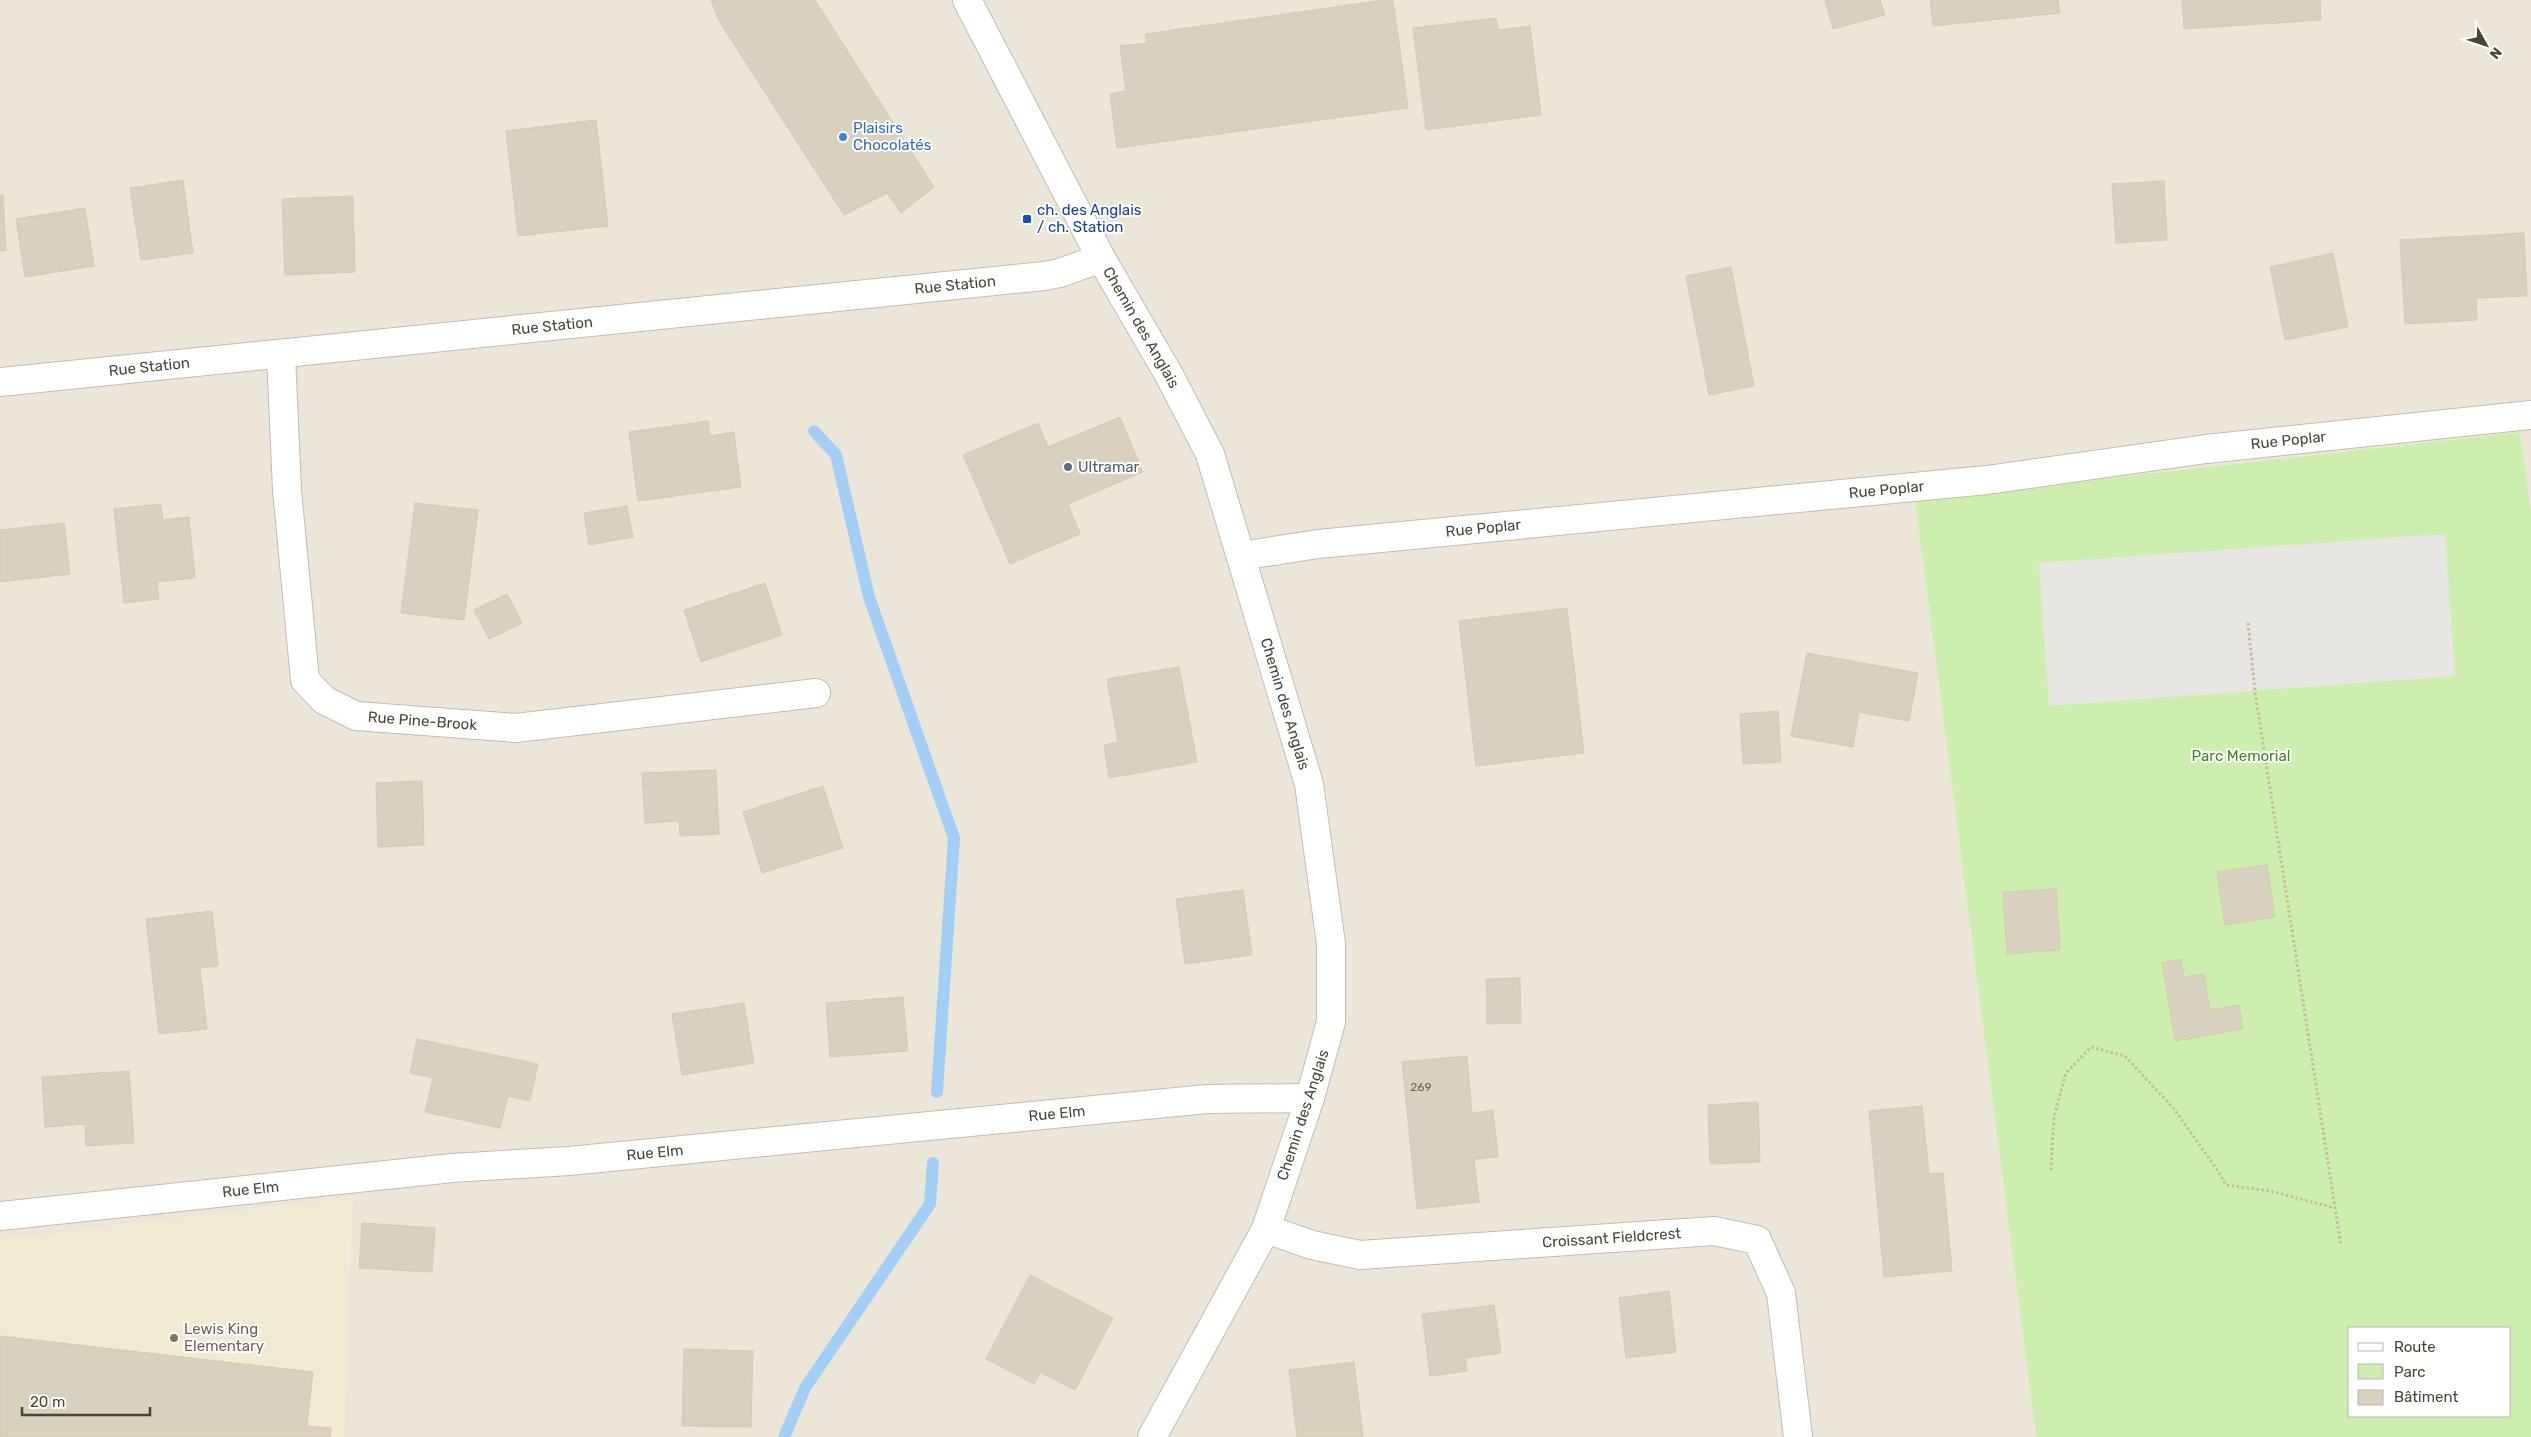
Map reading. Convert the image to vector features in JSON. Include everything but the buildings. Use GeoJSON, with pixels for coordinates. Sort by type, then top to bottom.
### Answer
{"type":"FeatureCollection","features":[{"type":"Feature","properties":{"kind":"street","name":"Chemin des Anglais"},"geometry":{"type":"LineString","coordinates":[[968,0],[1101,258],[1168,375],[1210,454],[1309,784],[1331,944],[1331,1022],[1310,1098],[1266,1229],[1152,1437]]}},
{"type":"Feature","properties":{"kind":"street","name":"Rue Station"},"geometry":{"type":"LineString","coordinates":[[0,382],[281,356],[1044,276],[1060,273],[1101,258]]}},
{"type":"Feature","properties":{"kind":"street","name":"Rue Pine-Brook"},"geometry":{"type":"LineString","coordinates":[[281,356],[287,490],[305,680],[324,700],[356,716],[516,728],[816,693]]}},
{"type":"Feature","properties":{"kind":"street","name":"Rue Poplar"},"geometry":{"type":"LineString","coordinates":[[1242,556],[1318,544],[1987,480],[2206,449],[2531,415]]}},
{"type":"Feature","properties":{"kind":"street","name":"Rue Elm"},"geometry":{"type":"LineString","coordinates":[[0,1216],[442,1169],[569,1161],[1207,1099],[1310,1098]]}},
{"type":"Feature","properties":{"kind":"street","name":"Croissant Fieldcrest"},"geometry":{"type":"LineString","coordinates":[[1266,1229],[1312,1245],[1360,1255],[1714,1231],[1757,1240],[1780,1292],[1798,1437]]}},
{"type":"Feature","properties":{"kind":"path"},"geometry":{"type":"LineString","coordinates":[[2248,623],[2255,692],[2341,1246]]}},
{"type":"Feature","properties":{"kind":"path"},"geometry":{"type":"LineString","coordinates":[[2051,1170],[2054,1117],[2066,1074],[2090,1047],[2125,1056],[2174,1109],[2226,1185],[2270,1191],[2335,1208]]}},
{"type":"Feature","properties":{"kind":"shaded area"},"geometry":{"type":"Polygon","coordinates":[[[0,0],[2531,0],[2531,512],[2520,432],[1915,500],[2036,1437],[0,1437],[0,0]]]}},
{"type":"Feature","properties":{"kind":"shaded area"},"geometry":{"type":"Polygon","coordinates":[[[2445,534],[2455,676],[2049,706],[2039,563],[2445,534]]]}},
{"type":"Feature","properties":{"kind":"shaded area","name":"Lewis King Elementary"},"geometry":{"type":"Polygon","coordinates":[[[353,1197],[344,1437],[0,1437],[0,1239],[353,1197]]]}},
{"type":"Feature","properties":{"kind":"green space","name":"Parc Memorial"},"geometry":{"type":"Polygon","coordinates":[[[2520,432],[2531,512],[2531,1437],[2036,1437],[1915,500],[2520,432]]]}},
{"type":"Feature","properties":{"kind":"waterway"},"geometry":{"type":"LineString","coordinates":[[814,431],[836,455],[869,597],[954,838],[937,1092]]}},
{"type":"Feature","properties":{"kind":"waterway"},"geometry":{"type":"LineString","coordinates":[[784,1437],[805,1388],[930,1204],[933,1163]]}},
{"type":"Feature","properties":{"kind":"place","name":"Plaisirs Chocolatés"},"geometry":{"type":"Point","coordinates":[843,137]}},
{"type":"Feature","properties":{"kind":"place","name":"ch. des Anglais / ch. Station"},"geometry":{"type":"Point","coordinates":[1027,219]}},
{"type":"Feature","properties":{"kind":"place","name":"Ultramar"},"geometry":{"type":"Point","coordinates":[1068,467]}},
{"type":"Feature","properties":{"kind":"place","name":"Lewis King Elementary"},"geometry":{"type":"Point","coordinates":[174,1338]}}]}
